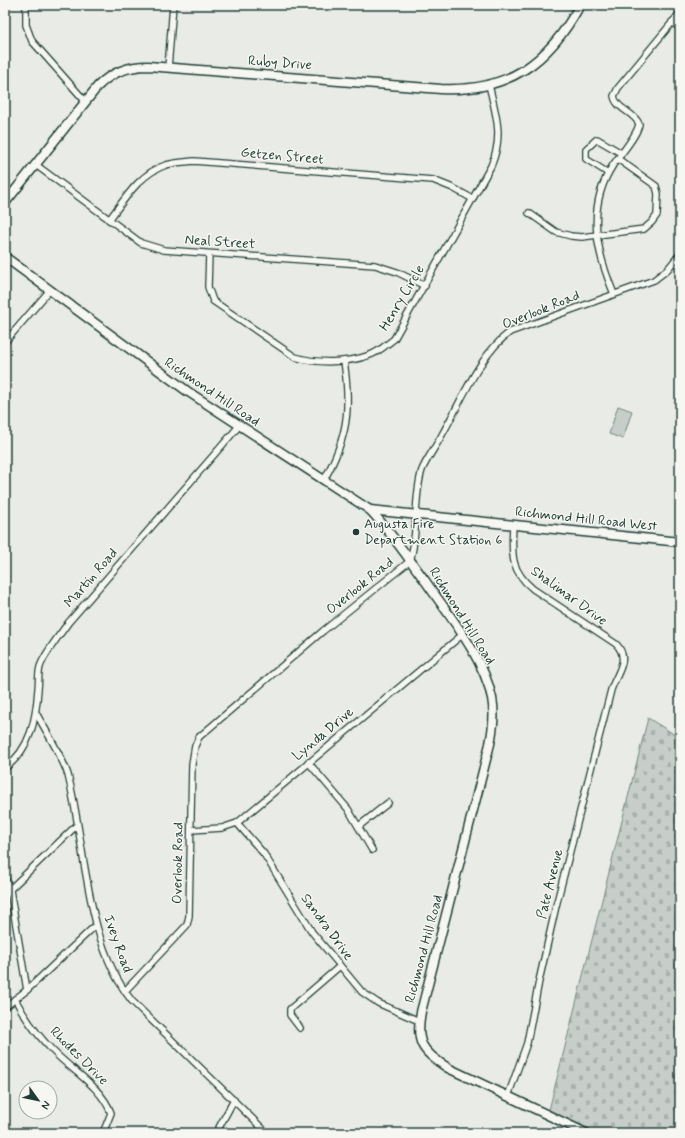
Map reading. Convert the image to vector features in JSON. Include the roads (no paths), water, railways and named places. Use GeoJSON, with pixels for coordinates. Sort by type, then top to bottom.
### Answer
{"type":"FeatureCollection","features":[{"type":"Feature","properties":{"kind":"street"},"geometry":{"type":"LineString","coordinates":[[26,5],[26,25],[32,41],[86,102]]}},
{"type":"Feature","properties":{"kind":"street"},"geometry":{"type":"LineString","coordinates":[[168,68],[173,5]]}},
{"type":"Feature","properties":{"kind":"street","name":"Ruby Drive"},"geometry":{"type":"LineString","coordinates":[[5,203],[102,82],[119,71],[142,66],[441,89],[489,85],[514,75],[544,55],[564,33],[580,5]]}},
{"type":"Feature","properties":{"kind":"street"},"geometry":{"type":"LineString","coordinates":[[614,294],[603,267],[597,234],[596,221],[599,193],[608,173],[639,124],[636,119],[617,103],[614,98],[614,93],[680,13]]}},
{"type":"Feature","properties":{"kind":"street"},"geometry":{"type":"LineString","coordinates":[[672,22],[680,28]]}},
{"type":"Feature","properties":{"kind":"street","name":"Henry Circle"},"geometry":{"type":"LineString","coordinates":[[209,254],[208,287],[213,300],[295,357],[309,361],[344,361],[371,355],[394,339],[491,166],[498,140],[498,122],[489,85]]}},
{"type":"Feature","properties":{"kind":"street"},"geometry":{"type":"LineString","coordinates":[[608,173],[586,159],[586,149],[597,139],[621,153]]}},
{"type":"Feature","properties":{"kind":"street"},"geometry":{"type":"LineString","coordinates":[[529,213],[556,232],[582,237],[644,229],[657,215],[658,194],[656,186],[618,159]]}},
{"type":"Feature","properties":{"kind":"street","name":"Getzen Street"},"geometry":{"type":"LineString","coordinates":[[109,220],[134,187],[151,173],[166,165],[194,161],[434,180],[473,199]]}},
{"type":"Feature","properties":{"kind":"street","name":"Neal Street"},"geometry":{"type":"LineString","coordinates":[[36,165],[141,243],[164,250],[375,265],[397,272],[425,286]]}},
{"type":"Feature","properties":{"kind":"street","name":"Overlook Road"},"geometry":{"type":"LineString","coordinates":[[125,991],[187,925],[189,916],[192,764],[195,746],[199,737],[323,632],[410,561],[413,550],[422,470],[482,363],[497,342],[510,332],[654,280],[667,270],[680,254]]}},
{"type":"Feature","properties":{"kind":"street","name":"Richmond Hill Road"},"geometry":{"type":"LineString","coordinates":[[5,257],[187,392],[370,510],[386,527],[462,635],[477,660],[488,686],[494,706],[494,719],[488,751],[419,1021],[421,1042],[428,1054],[448,1068],[586,1133]]}},
{"type":"Feature","properties":{"kind":"street"},"geometry":{"type":"LineString","coordinates":[[5,342],[50,290]]}},
{"type":"Feature","properties":{"kind":"street"},"geometry":{"type":"LineString","coordinates":[[324,480],[338,454],[346,421],[348,388],[344,361]]}},
{"type":"Feature","properties":{"kind":"street","name":"Martin Road"},"geometry":{"type":"LineString","coordinates":[[5,768],[22,750],[28,740],[34,724],[36,713],[40,667],[68,623],[239,426]]}},
{"type":"Feature","properties":{"kind":"street","name":"Richmond Hill Road West"},"geometry":{"type":"LineString","coordinates":[[370,510],[680,542]]}},
{"type":"Feature","properties":{"kind":"street","name":"Shalimar Drive"},"geometry":{"type":"LineString","coordinates":[[513,524],[512,554],[517,572],[533,589],[619,648],[623,655],[623,663],[615,678]]}},
{"type":"Feature","properties":{"kind":"street","name":"Lynda Drive"},"geometry":{"type":"LineString","coordinates":[[191,830],[222,828],[237,823],[308,762],[462,635]]}},
{"type":"Feature","properties":{"kind":"street","name":"Pate Avenue"},"geometry":{"type":"LineString","coordinates":[[508,1096],[527,1043],[556,906],[615,678]]}},
{"type":"Feature","properties":{"kind":"street","name":"Ivey Road"},"geometry":{"type":"LineString","coordinates":[[36,713],[67,773],[96,925],[115,974],[125,991],[150,1018],[267,1133]]}},
{"type":"Feature","properties":{"kind":"street"},"geometry":{"type":"LineString","coordinates":[[308,762],[348,809],[372,850]]}},
{"type":"Feature","properties":{"kind":"street"},"geometry":{"type":"LineString","coordinates":[[359,826],[388,803]]}},
{"type":"Feature","properties":{"kind":"street","name":"Sandra Drive"},"geometry":{"type":"LineString","coordinates":[[237,823],[264,854],[312,932],[367,996],[419,1021]]}},
{"type":"Feature","properties":{"kind":"street"},"geometry":{"type":"LineString","coordinates":[[5,894],[77,825]]}},
{"type":"Feature","properties":{"kind":"street"},"geometry":{"type":"LineString","coordinates":[[5,877],[10,890],[27,990]]}},
{"type":"Feature","properties":{"kind":"street"},"geometry":{"type":"LineString","coordinates":[[5,1007],[27,990],[96,925]]}},
{"type":"Feature","properties":{"kind":"street"},"geometry":{"type":"LineString","coordinates":[[300,1028],[292,1019],[290,1009],[340,966]]}},
{"type":"Feature","properties":{"kind":"street","name":"Rhodes Drive"},"geometry":{"type":"LineString","coordinates":[[15,999],[24,1016],[53,1051],[107,1101],[111,1113],[103,1133]]}},
{"type":"Feature","properties":{"kind":"street"},"geometry":{"type":"LineString","coordinates":[[216,1133],[234,1100]]}},
{"type":"Feature","properties":{"kind":"place","name":"Augusta Fire Department Station 6"},"geometry":{"type":"Point","coordinates":[356,532]}}]}
